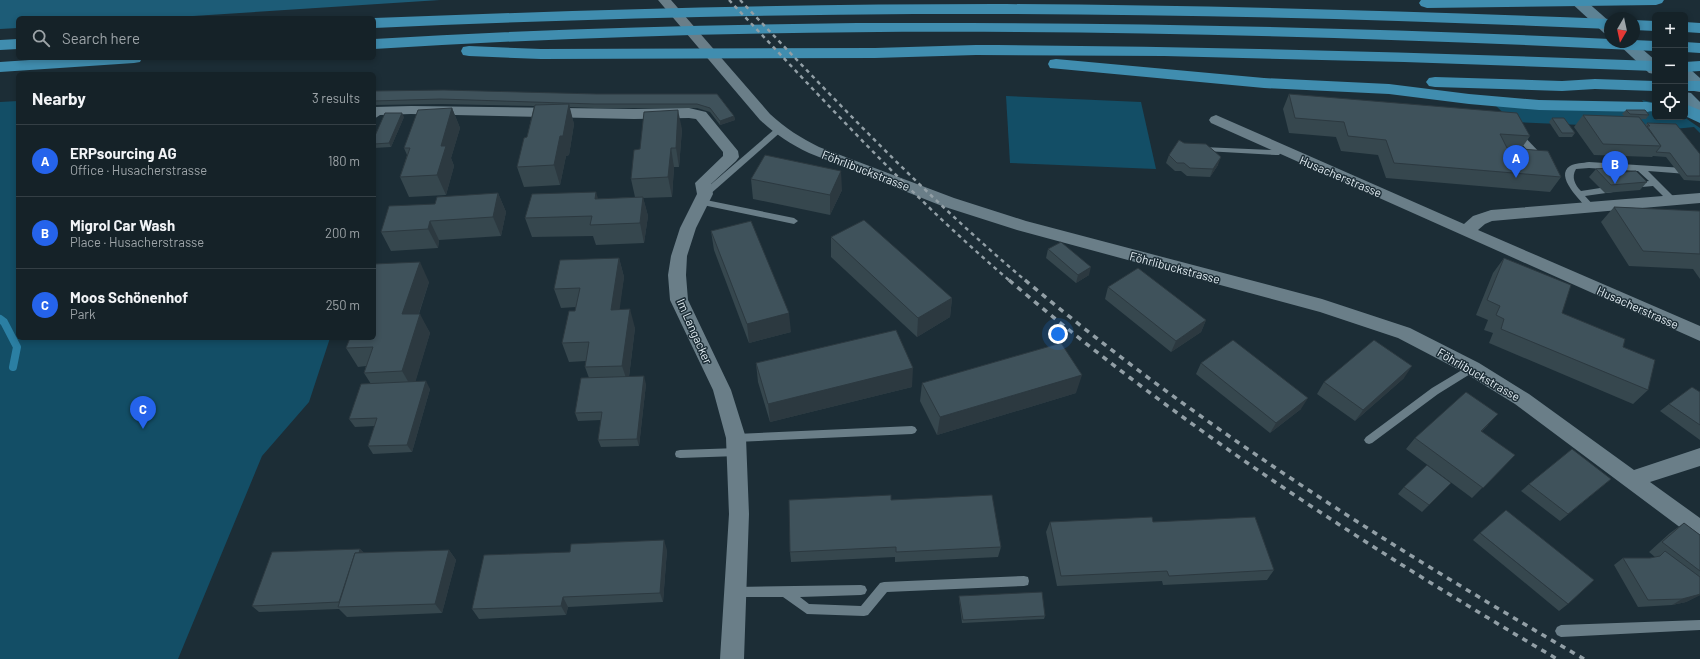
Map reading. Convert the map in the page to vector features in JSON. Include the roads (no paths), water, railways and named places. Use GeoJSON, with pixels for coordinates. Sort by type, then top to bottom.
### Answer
{"type":"FeatureCollection","features":[{"type":"Feature","properties":{"kind":"highway"},"geometry":{"type":"LineString","coordinates":[[1168,10],[1346,3],[1656,0]]}},
{"type":"Feature","properties":{"kind":"highway"},"geometry":{"type":"LineString","coordinates":[[376,23],[618,14],[996,8],[1168,10],[1371,15],[1604,24]]}},
{"type":"Feature","properties":{"kind":"highway"},"geometry":{"type":"LineString","coordinates":[[1640,25],[1652,26]]}},
{"type":"Feature","properties":{"kind":"highway"},"geometry":{"type":"LineString","coordinates":[[376,46],[453,39],[630,32],[956,27],[1182,29],[1365,33],[1652,47]]}},
{"type":"Feature","properties":{"kind":"highway"},"geometry":{"type":"LineString","coordinates":[[1688,27],[1700,28]]}},
{"type":"Feature","properties":{"kind":"highway"},"geometry":{"type":"LineString","coordinates":[[0,45],[16,44]]}},
{"type":"Feature","properties":{"kind":"highway"},"geometry":{"type":"LineString","coordinates":[[376,46],[541,54],[875,53],[976,50],[1284,53],[1652,68]]}},
{"type":"Feature","properties":{"kind":"highway"},"geometry":{"type":"LineString","coordinates":[[1688,47],[1700,48]]}},
{"type":"Feature","properties":{"kind":"highway"},"geometry":{"type":"LineString","coordinates":[[875,53],[923,58],[1062,64],[1264,83],[1389,89],[1470,99],[1539,105],[1651,103]]}},
{"type":"Feature","properties":{"kind":"highway"},"geometry":{"type":"LineString","coordinates":[[0,67],[104,60]]}},
{"type":"Feature","properties":{"kind":"highway"},"geometry":{"type":"LineString","coordinates":[[1688,66],[1700,66]]}},
{"type":"Feature","properties":{"kind":"highway"},"geometry":{"type":"LineString","coordinates":[[1202,76],[1266,76],[1562,86],[1616,92],[1651,103]]}},
{"type":"Feature","properties":{"kind":"highway"},"geometry":{"type":"LineString","coordinates":[[1562,86],[1595,84],[1652,86]]}},
{"type":"Feature","properties":{"kind":"highway"},"geometry":{"type":"LineString","coordinates":[[1688,85],[1700,87]]}},
{"type":"Feature","properties":{"kind":"highway"},"geometry":{"type":"LineString","coordinates":[[1688,111],[1700,117]]}},
{"type":"Feature","properties":{"kind":"main road"},"geometry":{"type":"LineString","coordinates":[[1576,0],[1604,25]]}},
{"type":"Feature","properties":{"kind":"main road"},"geometry":{"type":"LineString","coordinates":[[1597,0],[1612,12]]}},
{"type":"Feature","properties":{"kind":"main road"},"geometry":{"type":"LineString","coordinates":[[1640,36],[1652,45]]}},
{"type":"Feature","properties":{"kind":"main road"},"geometry":{"type":"LineString","coordinates":[[1631,48],[1652,65]]}},
{"type":"Feature","properties":{"kind":"main road"},"geometry":{"type":"LineString","coordinates":[[1688,77],[1700,87]]}},
{"type":"Feature","properties":{"kind":"main road"},"geometry":{"type":"LineString","coordinates":[[1688,100],[1700,112]]}},
{"type":"Feature","properties":{"kind":"street","name":"Föhrlibuckstrasse"},"geometry":{"type":"LineString","coordinates":[[664,0],[765,117],[779,130],[795,141],[814,150],[941,199],[1004,220],[1322,306],[1358,317],[1404,334],[1472,368],[1522,399],[1700,530]]}},
{"type":"Feature","properties":{"kind":"street","name":"Im Langacker"},"geometry":{"type":"LineString","coordinates":[[376,111],[411,110],[634,114],[688,113],[701,115],[709,122],[730,151],[730,156],[704,183],[703,198],[688,228],[679,256],[677,275],[679,300],[722,390],[737,445],[739,514],[732,659]]}},
{"type":"Feature","properties":{"kind":"street","name":"Husacherstrasse"},"geometry":{"type":"LineString","coordinates":[[1216,120],[1700,334]]}},
{"type":"Feature","properties":{"kind":"street"},"geometry":{"type":"LineString","coordinates":[[1466,231],[1478,220],[1491,216],[1700,198]]}},
{"type":"Feature","properties":{"kind":"street"},"geometry":{"type":"LineString","coordinates":[[1632,479],[1700,457]]}},
{"type":"Feature","properties":{"kind":"lane"},"geometry":{"type":"LineString","coordinates":[[1513,129],[1544,162]]}},
{"type":"Feature","properties":{"kind":"lane"},"geometry":{"type":"LineString","coordinates":[[703,198],[779,130]]}},
{"type":"Feature","properties":{"kind":"lane"},"geometry":{"type":"LineString","coordinates":[[1205,149],[1276,153],[1280,149]]}},
{"type":"Feature","properties":{"kind":"lane"},"geometry":{"type":"LineString","coordinates":[[1571,185],[1570,175],[1571,169],[1574,166],[1589,165],[1700,172]]}},
{"type":"Feature","properties":{"kind":"lane"},"geometry":{"type":"LineString","coordinates":[[1640,168],[1672,200]]}},
{"type":"Feature","properties":{"kind":"lane"},"geometry":{"type":"LineString","coordinates":[[1561,179],[1571,185],[1591,207]]}},
{"type":"Feature","properties":{"kind":"lane"},"geometry":{"type":"LineString","coordinates":[[1579,194],[1655,183]]}},
{"type":"Feature","properties":{"kind":"lane"},"geometry":{"type":"LineString","coordinates":[[703,198],[794,221]]}},
{"type":"Feature","properties":{"kind":"lane"},"geometry":{"type":"LineString","coordinates":[[1369,440],[1435,391],[1472,368]]}},
{"type":"Feature","properties":{"kind":"lane"},"geometry":{"type":"LineString","coordinates":[[680,454],[737,445],[912,430]]}},
{"type":"Feature","properties":{"kind":"lane"},"geometry":{"type":"LineString","coordinates":[[785,592],[807,609],[864,611],[884,588],[1024,581]]}},
{"type":"Feature","properties":{"kind":"lane"},"geometry":{"type":"LineString","coordinates":[[736,592],[861,590]]}},
{"type":"Feature","properties":{"kind":"lane"},"geometry":{"type":"LineString","coordinates":[[1561,631],[1700,625]]}},
{"type":"Feature","properties":{"kind":"waterway"},"geometry":{"type":"LineString","coordinates":[[0,319],[4,322],[17,347],[13,367]]}},
{"type":"Feature","properties":{"kind":"railway"},"geometry":{"type":"LineString","coordinates":[[729,0],[901,180],[1010,281]]}},
{"type":"Feature","properties":{"kind":"railway"},"geometry":{"type":"LineString","coordinates":[[740,0],[879,145],[951,214],[1026,281]]}},
{"type":"Feature","properties":{"kind":"railway"},"geometry":{"type":"LineString","coordinates":[[1009,280],[1073,333],[1139,384],[1274,482],[1414,572],[1557,659]]}},
{"type":"Feature","properties":{"kind":"railway"},"geometry":{"type":"LineString","coordinates":[[1025,280],[1091,334],[1158,385],[1296,482],[1439,573],[1584,659]]}},
{"type":"Feature","properties":{"kind":"place","name":"ERPsourcing AG"},"geometry":{"type":"Point","coordinates":[1516,178]}},
{"type":"Feature","properties":{"kind":"place","name":"Migrol Car Wash"},"geometry":{"type":"Point","coordinates":[1615,184]}},
{"type":"Feature","properties":{"kind":"place","name":"Moos Schönenhof"},"geometry":{"type":"Point","coordinates":[143,429]}}]}
